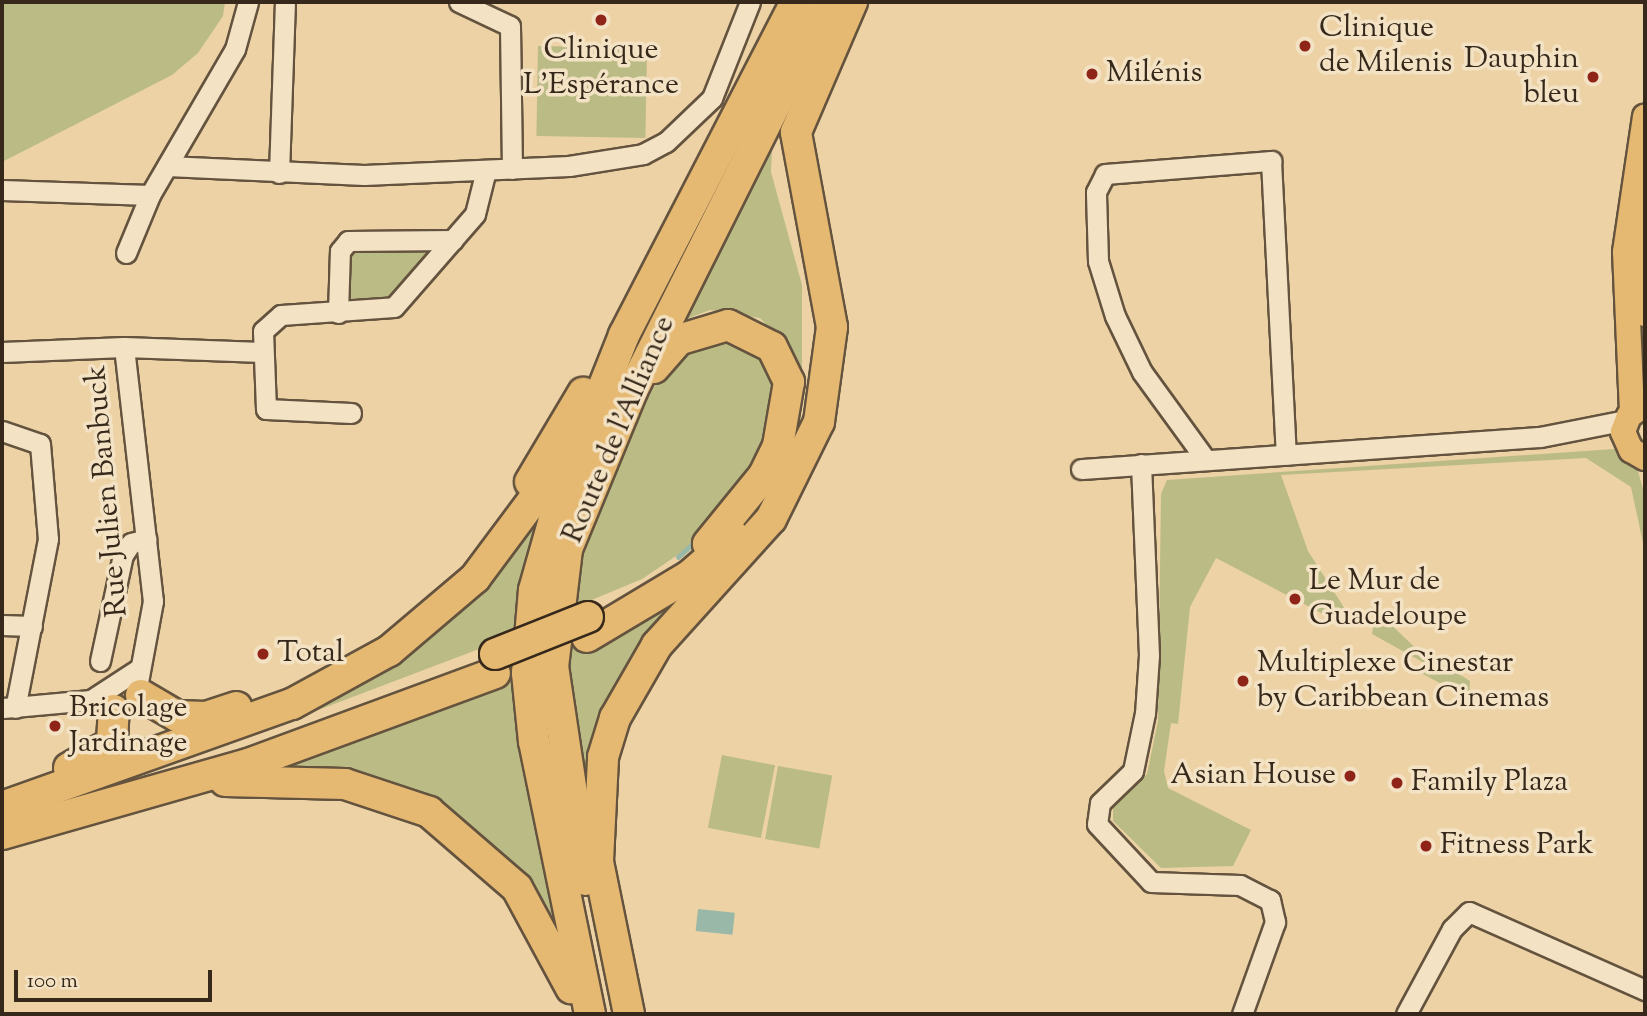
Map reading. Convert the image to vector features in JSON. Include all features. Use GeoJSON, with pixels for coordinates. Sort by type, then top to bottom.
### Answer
{"type":"FeatureCollection","features":[{"type":"Feature","properties":{"kind":"highway"},"geometry":{"type":"LineString","coordinates":[[759,66],[787,2]]}},
{"type":"Feature","properties":{"kind":"highway","name":"Route de l'Alliance"},"geometry":{"type":"LineString","coordinates":[[590,1014],[534,742],[527,673],[545,539],[587,421],[624,335],[759,66],[796,2]]}},
{"type":"Feature","properties":{"kind":"highway"},"geometry":{"type":"LineString","coordinates":[[629,1014],[598,861],[599,779],[608,737],[657,646],[742,552],[790,487],[827,390],[829,289],[798,169],[796,132],[852,2]]}},
{"type":"Feature","properties":{"kind":"highway"},"geometry":{"type":"LineString","coordinates":[[587,627],[689,576],[733,537],[772,491],[797,438],[813,331],[807,269],[777,156],[785,113],[822,13]]}},
{"type":"Feature","properties":{"kind":"highway","name":"Route de l'Alliance"},"geometry":{"type":"LineString","coordinates":[[613,1014],[570,806],[553,667],[567,549],[632,391],[822,13]]}},
{"type":"Feature","properties":{"kind":"highway"},"geometry":{"type":"LineString","coordinates":[[587,627],[688,561],[746,504],[778,446],[789,383],[781,359],[756,335],[711,325],[678,340],[632,391]]}},
{"type":"Feature","properties":{"kind":"highway"},"geometry":{"type":"LineString","coordinates":[[2,806],[106,751],[121,692],[177,716],[206,717],[289,689],[405,621],[463,571],[524,493],[624,335]]}},
{"type":"Feature","properties":{"kind":"highway"},"geometry":{"type":"LineString","coordinates":[[2,806],[292,704],[388,651],[451,601],[507,542],[587,421]]}},
{"type":"Feature","properties":{"kind":"highway"},"geometry":{"type":"LineString","coordinates":[[2,834],[193,781],[587,627],[665,603],[742,552]]}},
{"type":"Feature","properties":{"kind":"highway"},"geometry":{"type":"LineString","coordinates":[[2,813],[298,726],[495,663]]}},
{"type":"Feature","properties":{"kind":"highway"},"geometry":{"type":"LineString","coordinates":[[193,781],[345,784],[429,812],[517,888],[564,968],[578,1014]]}},
{"type":"Feature","properties":{"kind":"main road"},"geometry":{"type":"LineString","coordinates":[[1644,460],[1632,419],[1625,252],[1645,116]]}},
{"type":"Feature","properties":{"kind":"main road"},"geometry":{"type":"LineString","coordinates":[[1645,222],[1645,314]]}},
{"type":"Feature","properties":{"kind":"street"},"geometry":{"type":"LineString","coordinates":[[126,253],[150,195],[235,49],[248,2]]}},
{"type":"Feature","properties":{"kind":"street"},"geometry":{"type":"LineString","coordinates":[[279,173],[285,2]]}},
{"type":"Feature","properties":{"kind":"street"},"geometry":{"type":"LineString","coordinates":[[459,2],[510,26],[512,169]]}},
{"type":"Feature","properties":{"kind":"street"},"geometry":{"type":"LineString","coordinates":[[167,166],[279,173],[486,170],[609,162],[666,142],[712,98],[750,2]]}},
{"type":"Feature","properties":{"kind":"street"},"geometry":{"type":"LineString","coordinates":[[1206,460],[1142,372],[1115,316],[1098,261],[1096,192],[1105,174],[1271,161],[1286,456]]}},
{"type":"Feature","properties":{"kind":"street"},"geometry":{"type":"LineString","coordinates":[[351,413],[266,409],[263,331],[275,317],[394,307],[475,214],[486,170]]}},
{"type":"Feature","properties":{"kind":"street"},"geometry":{"type":"LineString","coordinates":[[2,190],[150,195]]}},
{"type":"Feature","properties":{"kind":"street"},"geometry":{"type":"LineString","coordinates":[[338,313],[340,251],[348,241],[453,240]]}},
{"type":"Feature","properties":{"kind":"street"},"geometry":{"type":"LineString","coordinates":[[2,352],[124,347],[262,352]]}},
{"type":"Feature","properties":{"kind":"street","name":"Rue Julien Banbuck"},"geometry":{"type":"LineString","coordinates":[[121,692],[152,616],[124,347]]}},
{"type":"Feature","properties":{"kind":"street"},"geometry":{"type":"LineString","coordinates":[[1081,469],[1286,456],[1578,432],[1632,419]]}},
{"type":"Feature","properties":{"kind":"street"},"geometry":{"type":"LineString","coordinates":[[2,431],[40,444],[48,539],[32,626],[8,708],[121,692]]}},
{"type":"Feature","properties":{"kind":"street"},"geometry":{"type":"LineString","coordinates":[[1141,464],[1149,655],[1145,713],[1133,771],[1100,803],[1097,824],[1151,882],[1253,888],[1270,900],[1275,922],[1242,1014]]}},
{"type":"Feature","properties":{"kind":"street"},"geometry":{"type":"LineString","coordinates":[[100,661],[123,555],[131,543],[146,539]]}},
{"type":"Feature","properties":{"kind":"street"},"geometry":{"type":"LineString","coordinates":[[2,625],[32,626]]}},
{"type":"Feature","properties":{"kind":"street"},"geometry":{"type":"LineString","coordinates":[[1406,1014],[1452,929],[1469,912],[1618,974],[1645,981]]}},
{"type":"Feature","properties":{"kind":"street"},"geometry":{"type":"LineString","coordinates":[[1618,974],[1645,990]]}},
{"type":"Feature","properties":{"kind":"green space"},"geometry":{"type":"Polygon","coordinates":[[[2,2],[225,2],[223,16],[198,53],[172,75],[2,162],[2,2]]]}},
{"type":"Feature","properties":{"kind":"green space"},"geometry":{"type":"Polygon","coordinates":[[[538,46],[647,48],[645,138],[536,136],[538,46]]]}},
{"type":"Feature","properties":{"kind":"green space"},"geometry":{"type":"Polygon","coordinates":[[[773,126],[771,172],[802,285],[802,384],[793,353],[760,318],[710,310],[681,321],[773,126]]]}},
{"type":"Feature","properties":{"kind":"green space"},"geometry":{"type":"Polygon","coordinates":[[[348,247],[430,248],[432,253],[397,300],[347,304],[348,247]]]}},
{"type":"Feature","properties":{"kind":"green space"},"geometry":{"type":"Polygon","coordinates":[[[723,328],[779,369],[775,427],[728,511],[679,554],[642,579],[565,611],[590,512],[675,350],[723,328]]]}},
{"type":"Feature","properties":{"kind":"green space"},"geometry":{"type":"Polygon","coordinates":[[[1614,449],[1637,468],[1645,496],[1645,552],[1631,487],[1586,458],[1281,475],[1308,551],[1350,617],[1346,626],[1216,558],[1190,607],[1178,724],[1171,723],[1164,771],[1168,788],[1251,830],[1233,866],[1161,868],[1113,821],[1113,808],[1147,774],[1158,721],[1161,494],[1167,480],[1614,449]]]}},
{"type":"Feature","properties":{"kind":"green space"},"geometry":{"type":"Polygon","coordinates":[[[541,513],[524,632],[313,712],[204,740],[311,700],[541,513]]]}},
{"type":"Feature","properties":{"kind":"green space"},"geometry":{"type":"Polygon","coordinates":[[[684,598],[635,651],[617,682],[603,716],[590,831],[561,652],[684,598]]]}},
{"type":"Feature","properties":{"kind":"green space"},"geometry":{"type":"Polygon","coordinates":[[[1376,610],[1436,668],[1441,663],[1470,681],[1469,699],[1423,674],[1428,665],[1372,634],[1376,610]]]}},
{"type":"Feature","properties":{"kind":"green space"},"geometry":{"type":"Polygon","coordinates":[[[518,669],[560,928],[526,878],[455,814],[392,783],[277,767],[518,669]]]}},
{"type":"Feature","properties":{"kind":"green space"},"geometry":{"type":"Polygon","coordinates":[[[722,755],[775,765],[761,838],[708,828],[722,755]]]}},
{"type":"Feature","properties":{"kind":"green space"},"geometry":{"type":"Polygon","coordinates":[[[778,766],[832,776],[819,848],[765,839],[778,766]]]}},
{"type":"Feature","properties":{"kind":"shaded area"},"geometry":{"type":"Polygon","coordinates":[[[698,909],[735,913],[732,935],[696,931],[698,909]]]}},
{"type":"Feature","properties":{"kind":"waterway"},"geometry":{"type":"LineString","coordinates":[[678,557],[696,541]]}},
{"type":"Feature","properties":{"kind":"place","name":"Clinique L'Espérance"},"geometry":{"type":"Point","coordinates":[601,20]}},
{"type":"Feature","properties":{"kind":"place","name":"Clinique de Milenis"},"geometry":{"type":"Point","coordinates":[1305,46]}},
{"type":"Feature","properties":{"kind":"place","name":"Milénis"},"geometry":{"type":"Point","coordinates":[1092,74]}},
{"type":"Feature","properties":{"kind":"place","name":"Dauphin bleu"},"geometry":{"type":"Point","coordinates":[1593,77]}},
{"type":"Feature","properties":{"kind":"place","name":"Le Mur de Guadeloupe"},"geometry":{"type":"Point","coordinates":[1295,599]}},
{"type":"Feature","properties":{"kind":"place","name":"Total"},"geometry":{"type":"Point","coordinates":[263,654]}},
{"type":"Feature","properties":{"kind":"place","name":"Multiplexe Cinestar by Caribbean Cinemas"},"geometry":{"type":"Point","coordinates":[1243,681]}},
{"type":"Feature","properties":{"kind":"place","name":"Bricolage Jardinage"},"geometry":{"type":"Point","coordinates":[55,726]}},
{"type":"Feature","properties":{"kind":"place","name":"Asian House"},"geometry":{"type":"Point","coordinates":[1350,776]}},
{"type":"Feature","properties":{"kind":"place","name":"Family Plaza"},"geometry":{"type":"Point","coordinates":[1397,783]}},
{"type":"Feature","properties":{"kind":"place","name":"Fitness Park"},"geometry":{"type":"Point","coordinates":[1426,846]}}]}
